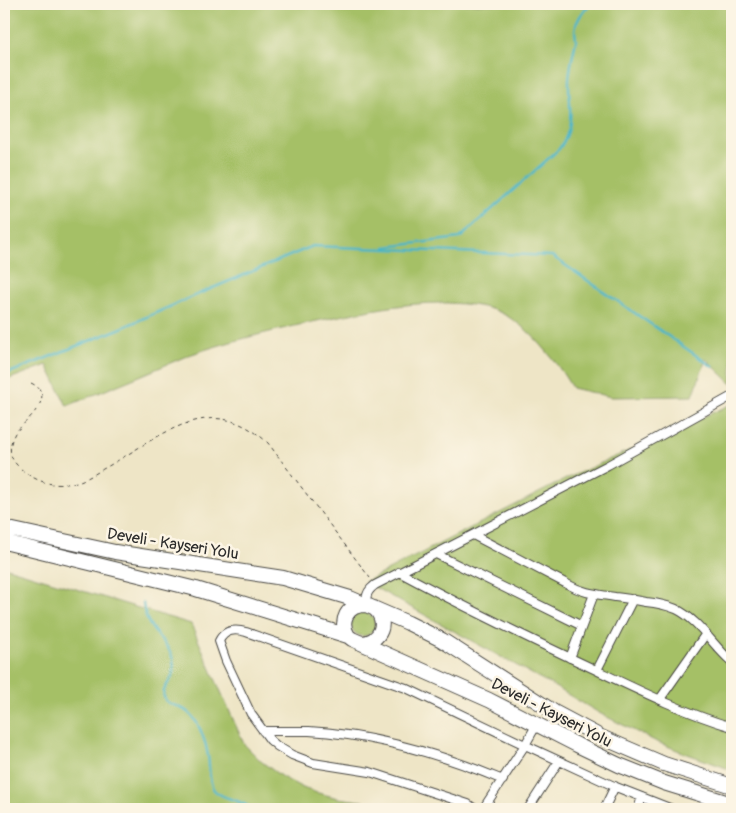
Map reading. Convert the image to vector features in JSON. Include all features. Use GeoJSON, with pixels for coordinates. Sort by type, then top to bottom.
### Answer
{"type":"FeatureCollection","features":[{"type":"Feature","properties":{"kind":"highway","name":"Develi - Kayseri Yolu"},"geometry":{"type":"LineString","coordinates":[[4,528],[115,552],[283,578],[350,598],[408,622],[442,640],[554,712],[601,737],[664,764],[732,786]]}},
{"type":"Feature","properties":{"kind":"highway","name":"Develi - Kayseri Yolu"},"geometry":{"type":"LineString","coordinates":[[4,542],[196,589],[348,636],[454,683],[619,765],[664,783],[732,804]]}},
{"type":"Feature","properties":{"kind":"highway"},"geometry":{"type":"LineString","coordinates":[[348,636],[344,627],[347,613],[355,606],[369,606],[378,612],[382,621],[378,635],[370,641],[361,643]]}},
{"type":"Feature","properties":{"kind":"street"},"geometry":{"type":"LineString","coordinates":[[369,606],[366,600],[367,596],[375,585],[608,464],[732,396]]}},
{"type":"Feature","properties":{"kind":"street"},"geometry":{"type":"LineString","coordinates":[[473,535],[574,588],[594,594],[661,604],[678,610],[692,620],[732,662]]}},
{"type":"Feature","properties":{"kind":"street"},"geometry":{"type":"LineString","coordinates":[[436,554],[582,626]]}},
{"type":"Feature","properties":{"kind":"street"},"geometry":{"type":"LineString","coordinates":[[399,572],[570,658],[660,699],[732,727]]}},
{"type":"Feature","properties":{"kind":"street"},"geometry":{"type":"LineString","coordinates":[[570,658],[594,594]]}},
{"type":"Feature","properties":{"kind":"street"},"geometry":{"type":"LineString","coordinates":[[597,670],[633,599]]}},
{"type":"Feature","properties":{"kind":"street"},"geometry":{"type":"LineString","coordinates":[[474,809],[468,804],[370,772],[313,763],[277,746],[270,740],[251,714],[226,661],[219,641],[222,635],[228,631],[235,630],[246,632],[406,688],[559,761],[672,809]]}},
{"type":"Feature","properties":{"kind":"street"},"geometry":{"type":"LineString","coordinates":[[660,699],[705,635]]}},
{"type":"Feature","properties":{"kind":"street"},"geometry":{"type":"LineString","coordinates":[[484,809],[537,724]]}},
{"type":"Feature","properties":{"kind":"street"},"geometry":{"type":"LineString","coordinates":[[263,731],[310,731],[384,742],[408,747],[456,762],[503,780]]}},
{"type":"Feature","properties":{"kind":"street"},"geometry":{"type":"LineString","coordinates":[[528,809],[559,761]]}},
{"type":"Feature","properties":{"kind":"street"},"geometry":{"type":"LineString","coordinates":[[604,809],[615,786]]}},
{"type":"Feature","properties":{"kind":"street"},"geometry":{"type":"LineString","coordinates":[[638,809],[642,797]]}},
{"type":"Feature","properties":{"kind":"path"},"geometry":{"type":"LineString","coordinates":[[31,383],[41,393],[42,401],[14,433],[10,448],[12,459],[15,463],[20,469],[34,478],[50,484],[73,483],[88,478],[154,439],[197,420],[213,418],[236,422],[252,430],[268,443],[375,585]]}},
{"type":"Feature","properties":{"kind":"green space"},"geometry":{"type":"Polygon","coordinates":[[[4,4],[732,4],[732,384],[706,359],[693,396],[611,397],[572,388],[558,366],[540,344],[509,317],[485,307],[448,303],[411,304],[375,309],[231,342],[189,355],[67,406],[47,365],[4,381],[4,4]]]}},
{"type":"Feature","properties":{"kind":"green space"},"geometry":{"type":"Polygon","coordinates":[[[732,404],[732,770],[655,741],[601,714],[365,582],[568,478],[732,404]]]}},
{"type":"Feature","properties":{"kind":"green space"},"geometry":{"type":"Polygon","coordinates":[[[4,567],[191,624],[244,744],[262,762],[282,777],[314,792],[338,798],[369,802],[393,809],[4,809],[4,567]]]}},
{"type":"Feature","properties":{"kind":"green space"},"geometry":{"type":"Polygon","coordinates":[[[363,612],[372,615],[375,624],[372,633],[363,636],[354,633],[351,624],[354,615],[363,612]]]}},
{"type":"Feature","properties":{"kind":"waterway"},"geometry":{"type":"LineString","coordinates":[[385,247],[460,238],[559,149],[565,140],[570,123],[569,79],[576,41],[575,30],[581,16],[591,4]]}},
{"type":"Feature","properties":{"kind":"waterway"},"geometry":{"type":"LineString","coordinates":[[4,375],[119,329],[313,246],[552,256],[713,367]]}},
{"type":"Feature","properties":{"kind":"waterway"},"geometry":{"type":"LineString","coordinates":[[143,603],[148,622],[172,655],[173,674],[163,693],[166,701],[185,710],[199,726],[209,760],[210,778],[214,790],[218,794],[247,805],[251,809]]}}]}
